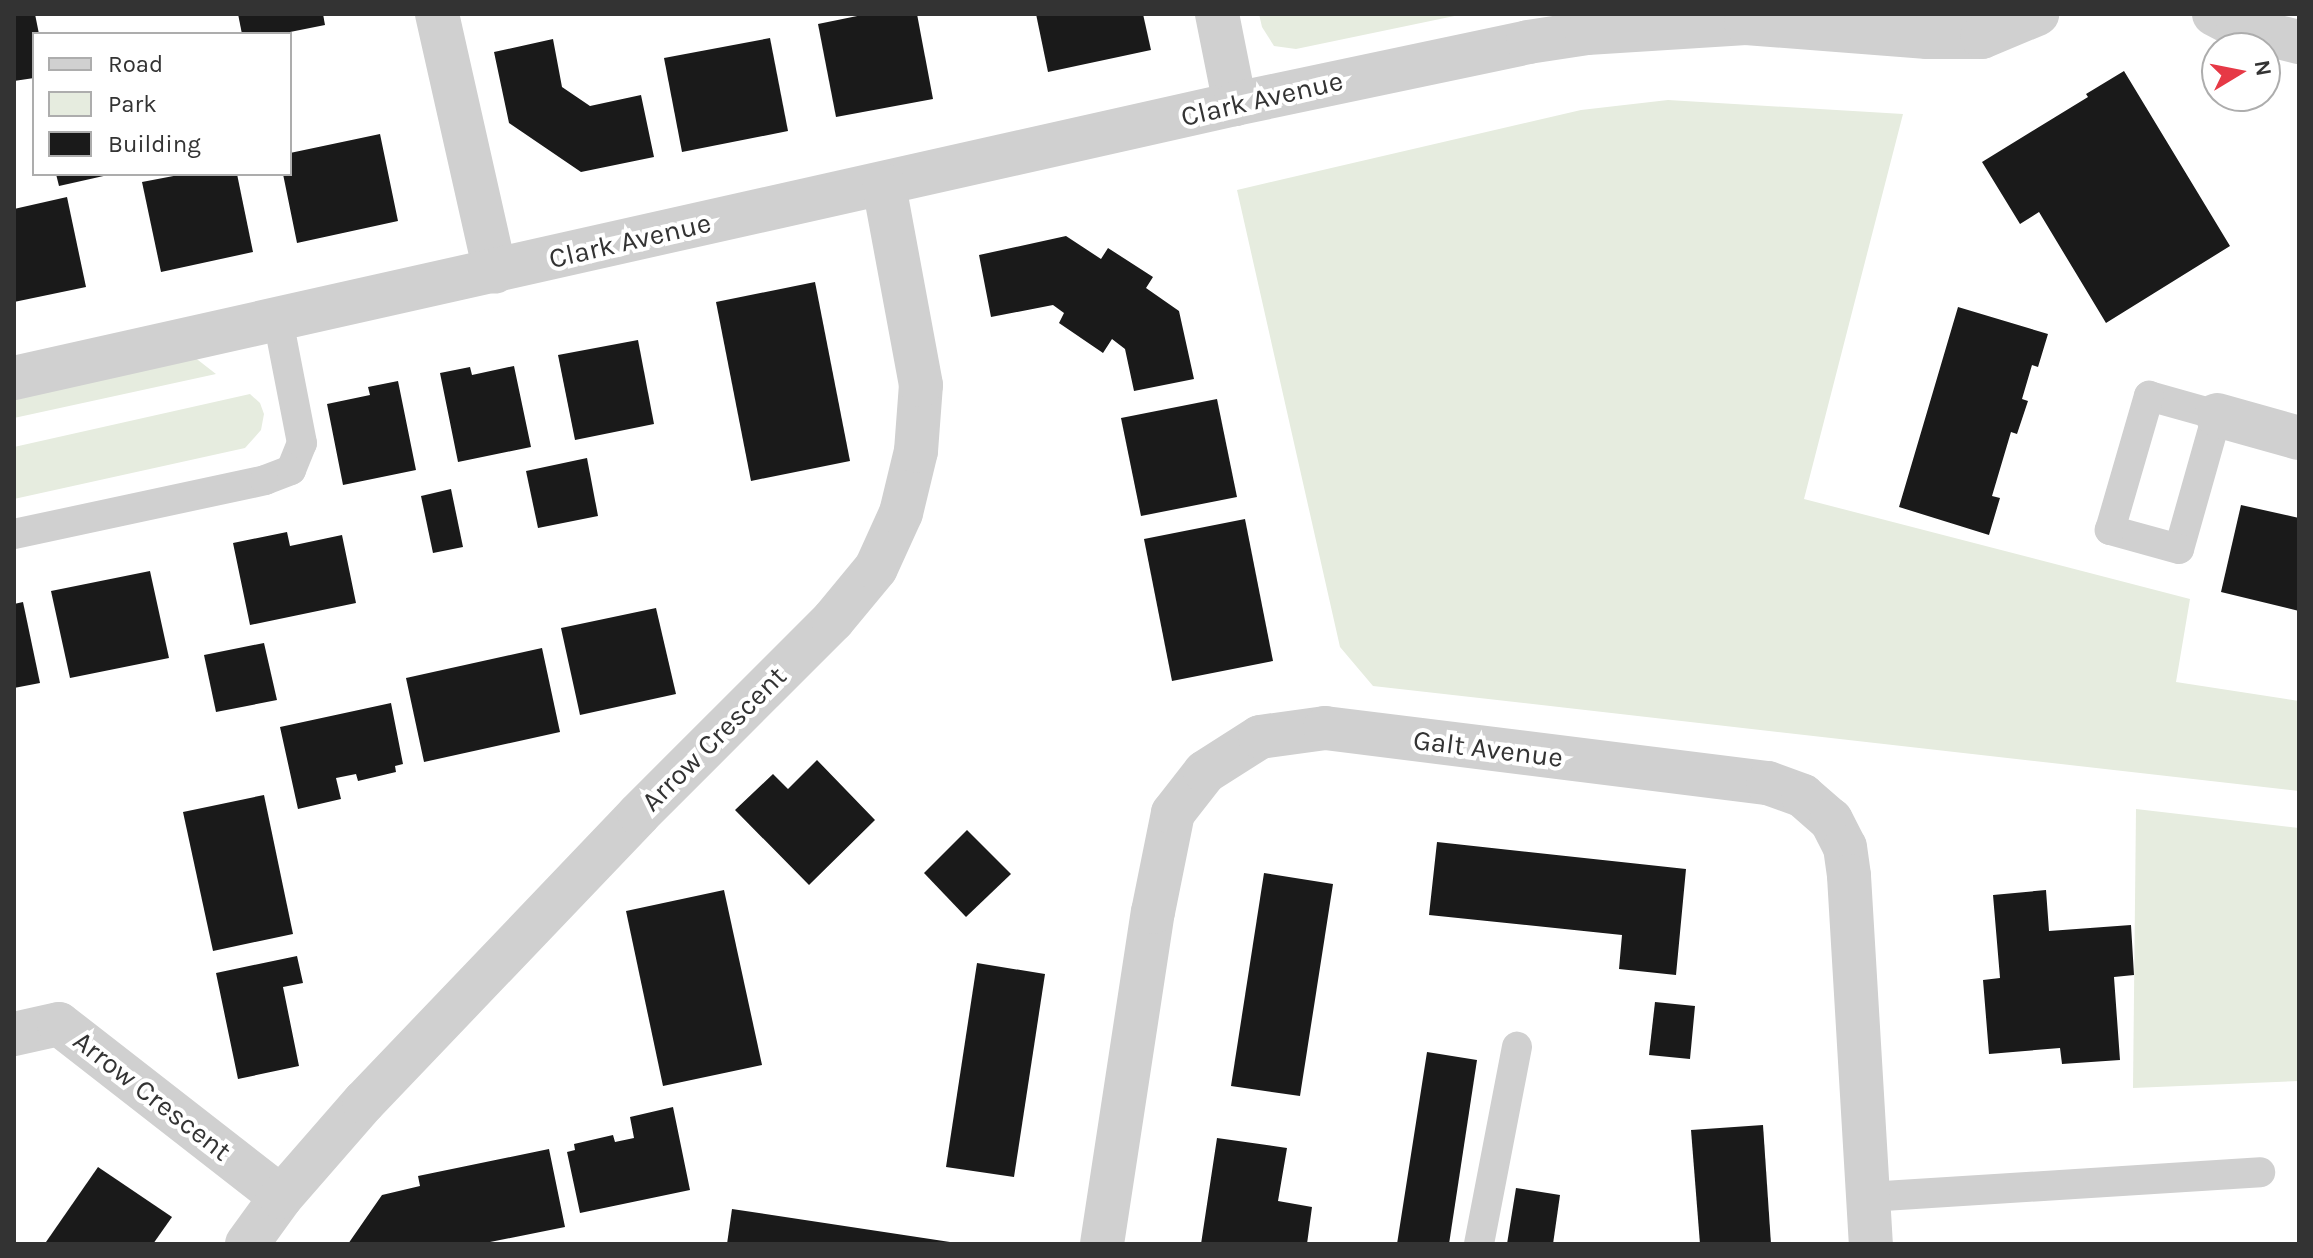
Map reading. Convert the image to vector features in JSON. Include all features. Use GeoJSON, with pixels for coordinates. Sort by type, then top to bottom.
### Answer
{"type":"FeatureCollection","features":[{"type":"Feature","properties":{"kind":"street"},"geometry":{"type":"LineString","coordinates":[[437,14],[495,272]]}},
{"type":"Feature","properties":{"kind":"street"},"geometry":{"type":"LineString","coordinates":[[1217,14],[1235,104]]}},
{"type":"Feature","properties":{"kind":"street","name":"Clark Avenue"},"geometry":{"type":"LineString","coordinates":[[14,378],[1235,104],[1587,33],[1746,23],[1927,37],[1982,37],[2037,14]]}},
{"type":"Feature","properties":{"kind":"street"},"geometry":{"type":"LineString","coordinates":[[2214,14],[2238,27],[2299,42]]}},
{"type":"Feature","properties":{"kind":"street","name":"Arrow Crescent"},"geometry":{"type":"LineString","coordinates":[[247,1244],[281,1197],[364,1102],[639,814],[833,620],[876,568],[901,513],[916,451],[921,385],[884,185]]}},
{"type":"Feature","properties":{"kind":"street"},"geometry":{"type":"LineString","coordinates":[[2217,415],[2299,438]]}},
{"type":"Feature","properties":{"kind":"street","name":"Galt Avenue"},"geometry":{"type":"LineString","coordinates":[[1102,1244],[1153,912],[1173,813],[1205,772],[1260,737],[1325,728],[1768,783],[1803,796],[1831,820],[1845,847],[1849,876],[1871,1244]]}},
{"type":"Feature","properties":{"kind":"street","name":"Arrow Crescent"},"geometry":{"type":"LineString","coordinates":[[14,1034],[59,1024],[281,1197]]}},
{"type":"Feature","properties":{"kind":"lane"},"geometry":{"type":"LineString","coordinates":[[14,534],[265,480],[291,470],[302,443],[278,320]]}},
{"type":"Feature","properties":{"kind":"lane"},"geometry":{"type":"LineString","coordinates":[[2149,396],[2217,415],[2179,549],[2110,530],[2149,396]]}},
{"type":"Feature","properties":{"kind":"lane"},"geometry":{"type":"LineString","coordinates":[[1479,1244],[1517,1047]]}},
{"type":"Feature","properties":{"kind":"lane"},"geometry":{"type":"LineString","coordinates":[[1868,1197],[2260,1172]]}},
{"type":"Feature","properties":{"kind":"green space"},"geometry":{"type":"Polygon","coordinates":[[[1259,14],[1464,14],[1296,49],[1274,46],[1262,27],[1259,14]]]}},
{"type":"Feature","properties":{"kind":"green space"},"geometry":{"type":"Polygon","coordinates":[[[1668,100],[1903,114],[1804,499],[2190,599],[2176,682],[2299,701],[2299,791],[1373,686],[1340,647],[1237,190],[1581,110],[1668,100]]]}},
{"type":"Feature","properties":{"kind":"green space"},"geometry":{"type":"Polygon","coordinates":[[[189,353],[216,374],[14,418],[14,394],[189,353]]]}},
{"type":"Feature","properties":{"kind":"green space"},"geometry":{"type":"Polygon","coordinates":[[[250,394],[260,403],[264,414],[261,430],[245,448],[14,499],[14,447],[250,394]]]}},
{"type":"Feature","properties":{"kind":"green space"},"geometry":{"type":"Polygon","coordinates":[[[2136,809],[2299,828],[2299,1081],[2133,1088],[2136,809]]]}},
{"type":"Feature","properties":{"kind":"building"},"geometry":{"type":"Polygon","coordinates":[[[14,14],[35,14],[39,32],[32,32],[32,78],[14,81],[14,14]]]}},
{"type":"Feature","properties":{"kind":"building"},"geometry":{"type":"Polygon","coordinates":[[[238,14],[323,14],[325,25],[290,32],[242,32],[238,14]]]}},
{"type":"Feature","properties":{"kind":"building"},"geometry":{"type":"Polygon","coordinates":[[[867,14],[917,14],[933,99],[836,117],[818,24],[867,14]]]}},
{"type":"Feature","properties":{"kind":"building"},"geometry":{"type":"Polygon","coordinates":[[[1036,14],[1143,14],[1151,50],[1048,72],[1036,14]]]}},
{"type":"Feature","properties":{"kind":"building"},"geometry":{"type":"Polygon","coordinates":[[[770,38],[788,131],[682,152],[664,58],[770,38]]]}},
{"type":"Feature","properties":{"kind":"building"},"geometry":{"type":"Polygon","coordinates":[[[553,39],[562,87],[590,106],[641,95],[654,157],[581,172],[509,123],[494,52],[553,39]]]}},
{"type":"Feature","properties":{"kind":"building"},"geometry":{"type":"Polygon","coordinates":[[[2124,71],[2230,246],[2106,323],[2039,212],[2020,224],[1982,162],[2088,97],[2086,94],[2124,71]]]}},
{"type":"Feature","properties":{"kind":"building"},"geometry":{"type":"Polygon","coordinates":[[[380,134],[398,221],[297,243],[283,176],[292,176],[292,153],[380,134]]]}},
{"type":"Feature","properties":{"kind":"building"},"geometry":{"type":"Polygon","coordinates":[[[56,176],[104,176],[59,186],[56,176]]]}},
{"type":"Feature","properties":{"kind":"building"},"geometry":{"type":"Polygon","coordinates":[[[174,176],[237,176],[253,252],[161,272],[142,182],[174,176]]]}},
{"type":"Feature","properties":{"kind":"building"},"geometry":{"type":"Polygon","coordinates":[[[67,197],[86,287],[14,302],[14,209],[67,197]]]}},
{"type":"Feature","properties":{"kind":"building"},"geometry":{"type":"Polygon","coordinates":[[[1066,236],[1101,259],[1108,248],[1153,277],[1146,288],[1179,311],[1194,379],[1134,391],[1125,349],[1112,339],[1103,353],[1059,323],[1064,313],[1053,305],[991,317],[979,255],[1066,236]]]}},
{"type":"Feature","properties":{"kind":"building"},"geometry":{"type":"Polygon","coordinates":[[[815,282],[850,461],[751,481],[716,302],[815,282]]]}},
{"type":"Feature","properties":{"kind":"building"},"geometry":{"type":"Polygon","coordinates":[[[1958,307],[2048,334],[2038,367],[2032,365],[2022,399],[2028,401],[2017,434],[2011,432],[1992,496],[2000,498],[1989,535],[1899,507],[1958,307]]]}},
{"type":"Feature","properties":{"kind":"building"},"geometry":{"type":"Polygon","coordinates":[[[638,340],[654,424],[575,440],[558,355],[638,340]]]}},
{"type":"Feature","properties":{"kind":"building"},"geometry":{"type":"Polygon","coordinates":[[[514,366],[531,447],[458,462],[440,373],[470,367],[472,375],[514,366]]]}},
{"type":"Feature","properties":{"kind":"building"},"geometry":{"type":"Polygon","coordinates":[[[398,381],[416,470],[343,485],[327,404],[370,395],[368,387],[398,381]]]}},
{"type":"Feature","properties":{"kind":"building"},"geometry":{"type":"Polygon","coordinates":[[[1217,399],[1237,497],[1141,516],[1121,418],[1217,399]]]}},
{"type":"Feature","properties":{"kind":"building"},"geometry":{"type":"Polygon","coordinates":[[[587,458],[598,516],[538,528],[526,471],[587,458]]]}},
{"type":"Feature","properties":{"kind":"building"},"geometry":{"type":"Polygon","coordinates":[[[451,489],[463,547],[433,553],[421,496],[451,489]]]}},
{"type":"Feature","properties":{"kind":"building"},"geometry":{"type":"Polygon","coordinates":[[[2241,505],[2299,518],[2299,611],[2221,592],[2241,505]]]}},
{"type":"Feature","properties":{"kind":"building"},"geometry":{"type":"Polygon","coordinates":[[[1245,519],[1273,661],[1172,681],[1144,539],[1245,519]]]}},
{"type":"Feature","properties":{"kind":"building"},"geometry":{"type":"Polygon","coordinates":[[[287,532],[290,546],[342,535],[356,603],[250,625],[233,543],[287,532]]]}},
{"type":"Feature","properties":{"kind":"building"},"geometry":{"type":"Polygon","coordinates":[[[150,571],[169,658],[70,678],[51,591],[150,571]]]}},
{"type":"Feature","properties":{"kind":"building"},"geometry":{"type":"Polygon","coordinates":[[[23,602],[40,683],[14,688],[14,604],[23,602]]]}},
{"type":"Feature","properties":{"kind":"building"},"geometry":{"type":"Polygon","coordinates":[[[656,608],[676,694],[580,715],[561,628],[656,608]]]}},
{"type":"Feature","properties":{"kind":"building"},"geometry":{"type":"Polygon","coordinates":[[[264,643],[277,700],[216,712],[204,655],[264,643]]]}},
{"type":"Feature","properties":{"kind":"building"},"geometry":{"type":"Polygon","coordinates":[[[542,648],[560,732],[424,762],[406,678],[542,648]]]}},
{"type":"Feature","properties":{"kind":"building"},"geometry":{"type":"Polygon","coordinates":[[[391,703],[403,764],[395,766],[396,772],[358,781],[356,774],[336,778],[341,799],[298,809],[280,727],[391,703]]]}},
{"type":"Feature","properties":{"kind":"building"},"geometry":{"type":"Polygon","coordinates":[[[817,760],[875,820],[809,885],[735,810],[773,774],[788,789],[817,760]]]}},
{"type":"Feature","properties":{"kind":"building"},"geometry":{"type":"Polygon","coordinates":[[[264,795],[293,934],[213,951],[183,812],[264,795]]]}},
{"type":"Feature","properties":{"kind":"building"},"geometry":{"type":"Polygon","coordinates":[[[967,830],[1011,874],[966,917],[924,873],[967,830]]]}},
{"type":"Feature","properties":{"kind":"building"},"geometry":{"type":"Polygon","coordinates":[[[1437,842],[1686,869],[1676,975],[1619,969],[1622,935],[1429,915],[1437,842]]]}},
{"type":"Feature","properties":{"kind":"building"},"geometry":{"type":"Polygon","coordinates":[[[1264,873],[1333,884],[1300,1096],[1231,1086],[1264,873]]]}},
{"type":"Feature","properties":{"kind":"building"},"geometry":{"type":"Polygon","coordinates":[[[724,890],[762,1065],[663,1086],[626,911],[724,890]]]}},
{"type":"Feature","properties":{"kind":"building"},"geometry":{"type":"Polygon","coordinates":[[[2046,890],[2049,931],[2131,925],[2134,975],[2114,977],[2120,1060],[2062,1064],[2060,1048],[1989,1054],[1983,980],[2000,978],[1993,895],[2046,890]]]}},
{"type":"Feature","properties":{"kind":"building"},"geometry":{"type":"Polygon","coordinates":[[[297,956],[303,983],[283,987],[299,1066],[238,1079],[216,973],[297,956]]]}},
{"type":"Feature","properties":{"kind":"building"},"geometry":{"type":"Polygon","coordinates":[[[977,963],[1045,974],[1014,1177],[946,1167],[977,963]]]}},
{"type":"Feature","properties":{"kind":"building"},"geometry":{"type":"Polygon","coordinates":[[[1655,1002],[1695,1006],[1690,1059],[1649,1055],[1655,1002]]]}},
{"type":"Feature","properties":{"kind":"building"},"geometry":{"type":"Polygon","coordinates":[[[1427,1052],[1477,1060],[1449,1244],[1397,1244],[1427,1052]]]}},
{"type":"Feature","properties":{"kind":"building"},"geometry":{"type":"Polygon","coordinates":[[[673,1107],[690,1190],[580,1213],[567,1152],[575,1150],[574,1144],[613,1135],[615,1142],[634,1138],[630,1117],[673,1107]]]}},
{"type":"Feature","properties":{"kind":"building"},"geometry":{"type":"Polygon","coordinates":[[[1763,1125],[1771,1244],[1700,1244],[1691,1130],[1763,1125]]]}},
{"type":"Feature","properties":{"kind":"building"},"geometry":{"type":"Polygon","coordinates":[[[1217,1138],[1287,1148],[1278,1201],[1312,1207],[1307,1244],[1201,1244],[1217,1138]]]}},
{"type":"Feature","properties":{"kind":"building"},"geometry":{"type":"Polygon","coordinates":[[[549,1149],[565,1227],[480,1244],[348,1244],[382,1195],[420,1186],[418,1176],[549,1149]]]}},
{"type":"Feature","properties":{"kind":"building"},"geometry":{"type":"Polygon","coordinates":[[[98,1167],[172,1217],[153,1244],[46,1242],[98,1167]]]}},
{"type":"Feature","properties":{"kind":"building"},"geometry":{"type":"Polygon","coordinates":[[[1516,1188],[1560,1195],[1553,1244],[1507,1244],[1516,1188]]]}},
{"type":"Feature","properties":{"kind":"building"},"geometry":{"type":"Polygon","coordinates":[[[732,1209],[950,1242],[950,1244],[727,1244],[732,1209]]]}}]}
